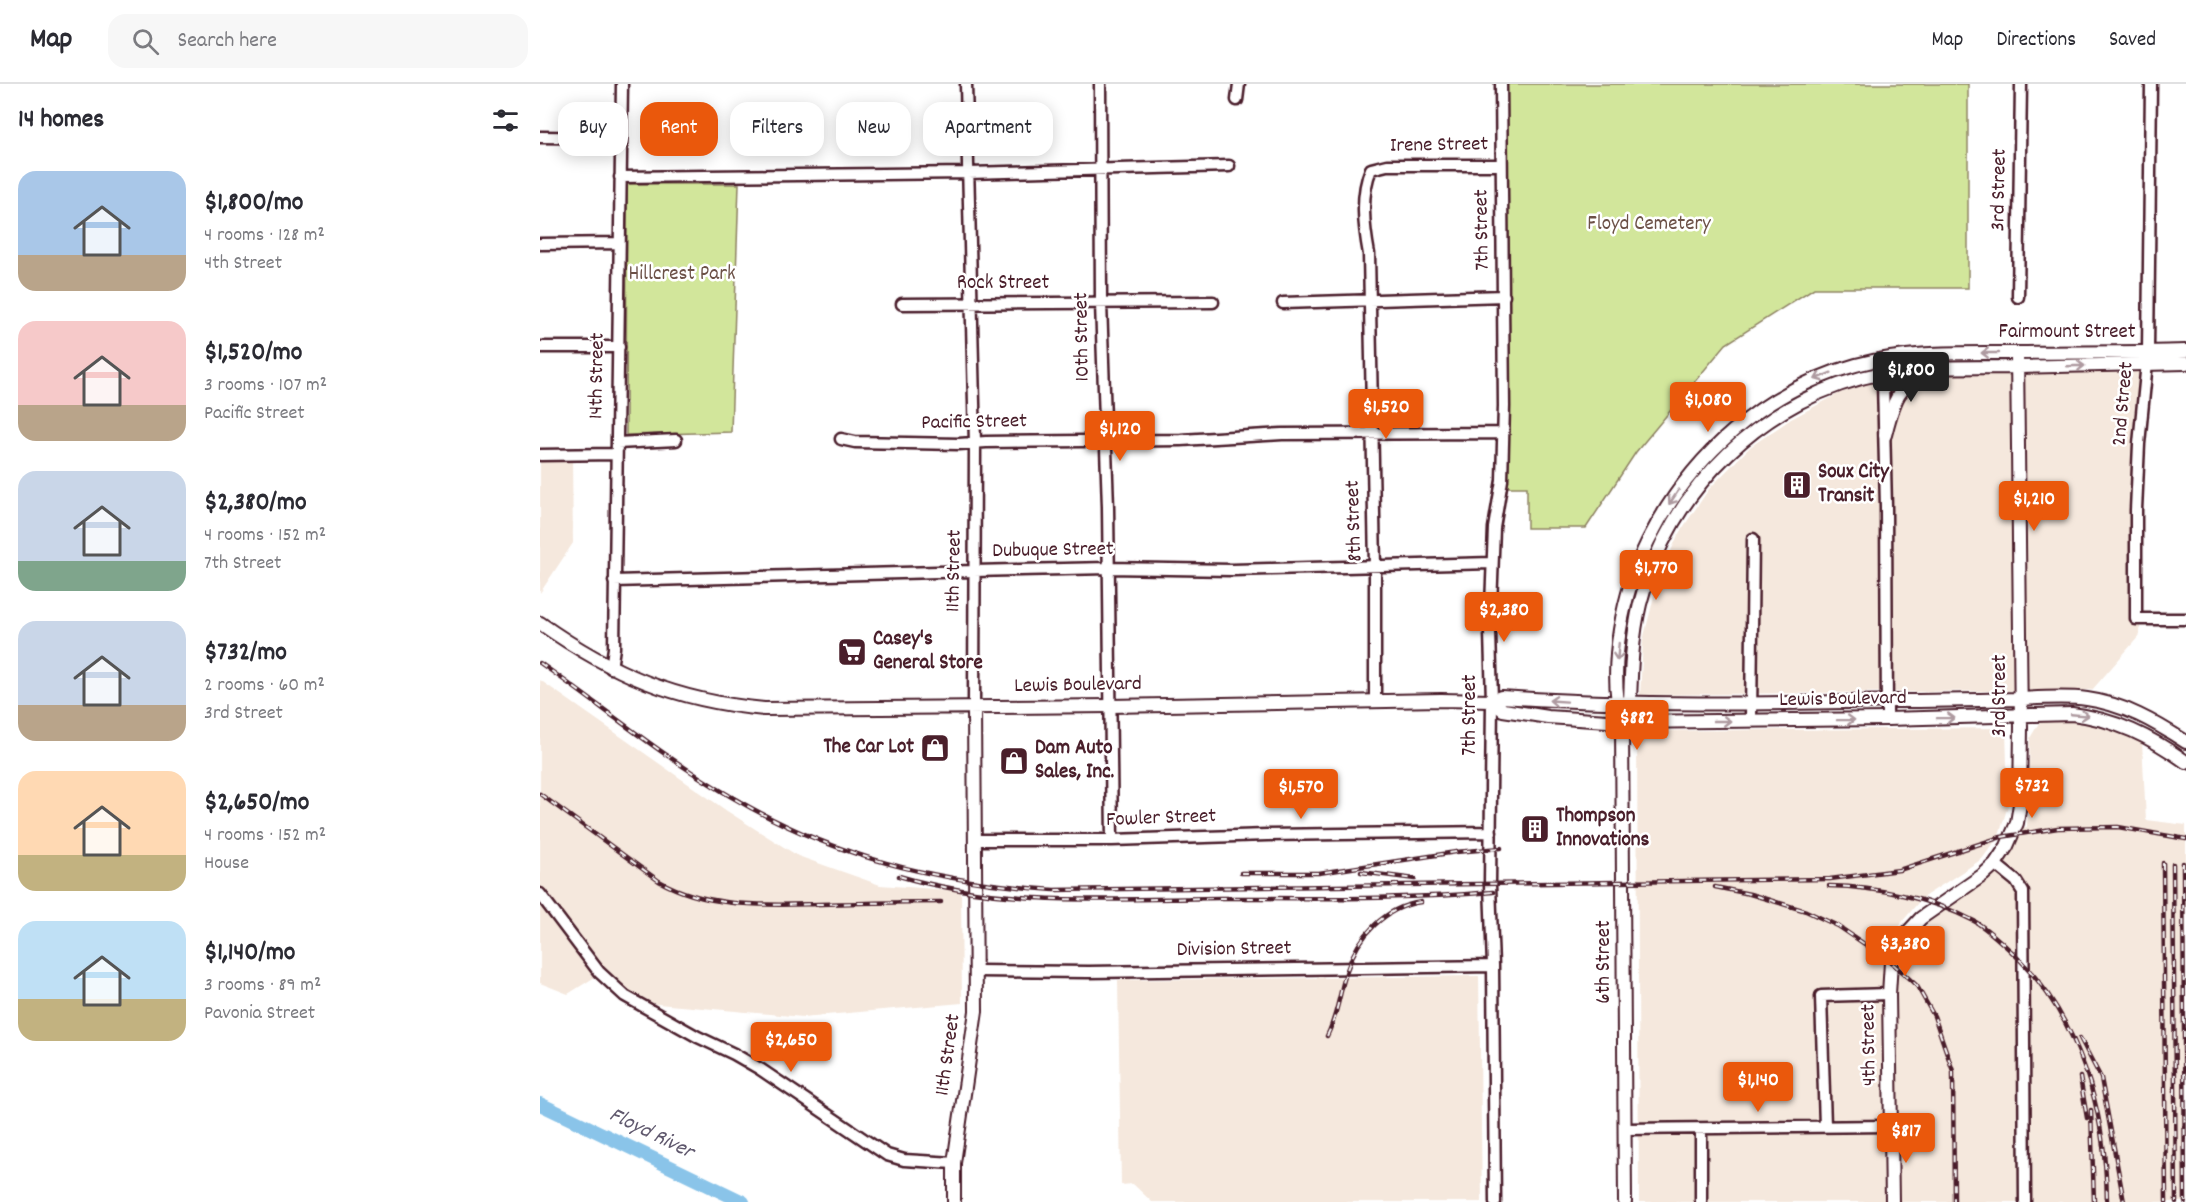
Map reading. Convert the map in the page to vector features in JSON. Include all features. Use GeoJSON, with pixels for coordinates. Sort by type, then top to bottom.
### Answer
{"type":"FeatureCollection","features":[{"type":"Feature","properties":{"kind":"main road","name":"Fairmount Street"},"geometry":{"type":"LineString","coordinates":[[1630,703],[1631,658],[1640,602],[1665,538],[1692,495],[1728,454],[1768,420],[1833,387],[1882,374],[1934,368],[2017,367],[2148,358],[2186,351]]}},
{"type":"Feature","properties":{"kind":"main road","name":"Fairmount Street"},"geometry":{"type":"LineString","coordinates":[[1617,702],[1620,633],[1626,602],[1645,549],[1671,501],[1685,481],[1723,440],[1778,399],[1828,374],[1879,360],[1942,353],[2017,353],[2148,358],[2186,363]]}},
{"type":"Feature","properties":{"kind":"main road","name":"3rd Street"},"geometry":{"type":"LineString","coordinates":[[1995,864],[2007,846],[2017,823],[2020,804],[2017,353]]}},
{"type":"Feature","properties":{"kind":"main road"},"geometry":{"type":"LineString","coordinates":[[1885,435],[1894,403],[1900,391],[1909,381],[1934,368]]}},
{"type":"Feature","properties":{"kind":"main road","name":"Lewis Boulevard"},"geometry":{"type":"LineString","coordinates":[[540,623],[567,643],[611,668],[676,694],[734,706],[764,709],[1110,706],[1375,700],[1492,702],[1501,697],[1590,703],[2086,699],[2121,707],[2153,720],[2186,742]]}},
{"type":"Feature","properties":{"kind":"main road","name":"Lewis Boulevard"},"geometry":{"type":"LineString","coordinates":[[1492,702],[1503,710],[1548,717],[1622,722],[2072,714],[2109,721],[2136,730],[2186,762]]}},
{"type":"Feature","properties":{"kind":"main road","name":"6th Street"},"geometry":{"type":"LineString","coordinates":[[1617,702],[1622,722],[1625,1202]]}},
{"type":"Feature","properties":{"kind":"main road","name":"6th Street"},"geometry":{"type":"LineString","coordinates":[[1622,722],[1630,703]]}},
{"type":"Feature","properties":{"kind":"main road","name":"11th Street"},"geometry":{"type":"LineString","coordinates":[[954,1202],[954,1163],[976,1011],[974,707]]}},
{"type":"Feature","properties":{"kind":"main road","name":"4th Street"},"geometry":{"type":"LineString","coordinates":[[1892,1202],[1889,994],[1891,962],[1907,933],[1921,918],[1983,875],[1995,864]]}},
{"type":"Feature","properties":{"kind":"street","name":"14th Street"},"geometry":{"type":"LineString","coordinates":[[621,102],[622,84]]}},
{"type":"Feature","properties":{"kind":"street","name":"11th Street"},"geometry":{"type":"LineString","coordinates":[[966,84],[975,443],[974,707]]}},
{"type":"Feature","properties":{"kind":"street","name":"10th Street"},"geometry":{"type":"LineString","coordinates":[[1100,84],[1101,303],[1112,840]]}},
{"type":"Feature","properties":{"kind":"street"},"geometry":{"type":"LineString","coordinates":[[1237,100],[1239,84]]}},
{"type":"Feature","properties":{"kind":"street","name":"7th Street"},"geometry":{"type":"LineString","coordinates":[[1495,1202],[1490,885],[1492,702],[1490,632],[1494,528],[1502,480],[1503,434],[1504,296],[1500,84]]}},
{"type":"Feature","properties":{"kind":"street","name":"3rd Street"},"geometry":{"type":"LineString","coordinates":[[2018,297],[2021,84]]}},
{"type":"Feature","properties":{"kind":"street","name":"2nd Street"},"geometry":{"type":"LineString","coordinates":[[2151,84],[2148,358],[2139,444],[2136,510],[2136,619],[2186,619]]}},
{"type":"Feature","properties":{"kind":"street"},"geometry":{"type":"LineString","coordinates":[[540,137],[558,137]]}},
{"type":"Feature","properties":{"kind":"street","name":"14th Street"},"geometry":{"type":"LineString","coordinates":[[611,668],[614,648],[620,156]]}},
{"type":"Feature","properties":{"kind":"street","name":"Irene Street"},"geometry":{"type":"LineString","coordinates":[[1378,167],[1387,165],[1500,165]]}},
{"type":"Feature","properties":{"kind":"street"},"geometry":{"type":"LineString","coordinates":[[620,177],[968,173],[1229,166]]}},
{"type":"Feature","properties":{"kind":"street","name":"8th Street"},"geometry":{"type":"LineString","coordinates":[[1375,700],[1376,567],[1370,300],[1365,199],[1366,179],[1371,169],[1378,167]]}},
{"type":"Feature","properties":{"kind":"street"},"geometry":{"type":"LineString","coordinates":[[540,244],[619,243]]}},
{"type":"Feature","properties":{"kind":"street"},"geometry":{"type":"LineString","coordinates":[[1283,303],[1504,296]]}},
{"type":"Feature","properties":{"kind":"street","name":"Rock Street"},"geometry":{"type":"LineString","coordinates":[[902,304],[1213,302]]}},
{"type":"Feature","properties":{"kind":"street"},"geometry":{"type":"LineString","coordinates":[[540,347],[619,347]]}},
{"type":"Feature","properties":{"kind":"street"},"geometry":{"type":"LineString","coordinates":[[1879,360],[1882,374],[1885,435],[1887,719]]}},
{"type":"Feature","properties":{"kind":"street","name":"Pacific Street"},"geometry":{"type":"LineString","coordinates":[[842,439],[867,442],[959,444],[1282,434],[1503,434]]}},
{"type":"Feature","properties":{"kind":"street"},"geometry":{"type":"LineString","coordinates":[[540,455],[676,440]]}},
{"type":"Feature","properties":{"kind":"street"},"geometry":{"type":"LineString","coordinates":[[1751,720],[1753,539]]}},
{"type":"Feature","properties":{"kind":"street","name":"Dubuque Street"},"geometry":{"type":"LineString","coordinates":[[614,581],[1108,568],[1209,571],[1492,563]]}},
{"type":"Feature","properties":{"kind":"street","name":"Fowler Street"},"geometry":{"type":"LineString","coordinates":[[975,840],[1112,840],[1491,832]]}},
{"type":"Feature","properties":{"kind":"street"},"geometry":{"type":"LineString","coordinates":[[1995,864],[2016,881],[2023,892],[2025,1202]]}},
{"type":"Feature","properties":{"kind":"street"},"geometry":{"type":"LineString","coordinates":[[540,894],[599,972],[621,993],[760,1069],[887,1155],[904,1161],[954,1163]]}},
{"type":"Feature","properties":{"kind":"street","name":"Division Street"},"geometry":{"type":"LineString","coordinates":[[977,971],[1089,972],[1493,966]]}},
{"type":"Feature","properties":{"kind":"street"},"geometry":{"type":"LineString","coordinates":[[1825,1126],[1821,996],[1889,994]]}},
{"type":"Feature","properties":{"kind":"street"},"geometry":{"type":"LineString","coordinates":[[1625,1129],[1890,1126]]}},
{"type":"Feature","properties":{"kind":"street"},"geometry":{"type":"LineString","coordinates":[[1701,1129],[1701,1202]]}},
{"type":"Feature","properties":{"kind":"shaded area"},"geometry":{"type":"Polygon","coordinates":[[[2154,368],[2143,445],[2140,635],[2092,690],[1640,695],[1643,640],[1658,581],[1678,535],[1709,489],[1750,447],[1791,419],[1840,393],[1897,375],[2154,368]]]}},
{"type":"Feature","properties":{"kind":"shaded area"},"geometry":{"type":"Polygon","coordinates":[[[540,456],[572,456],[573,543],[540,593],[540,456]]]}},
{"type":"Feature","properties":{"kind":"shaded area"},"geometry":{"type":"Polygon","coordinates":[[[540,680],[727,811],[798,856],[880,885],[961,891],[962,1003],[803,1017],[647,1003],[603,972],[568,994],[540,983],[540,680]]]}},
{"type":"Feature","properties":{"kind":"shaded area"},"geometry":{"type":"Polygon","coordinates":[[[2086,722],[2142,741],[2146,820],[2186,825],[2186,1202],[1899,1202],[1896,974],[1900,957],[1906,943],[1924,921],[1997,871],[2019,828],[2027,827],[2030,738],[2039,723],[2086,722]]]}},
{"type":"Feature","properties":{"kind":"shaded area"},"geometry":{"type":"Polygon","coordinates":[[[2006,728],[2008,805],[1999,836],[1982,859],[1922,898],[1902,922],[1887,954],[1881,992],[1886,992],[1888,1202],[1639,1202],[1637,731],[2006,728]]]}},
{"type":"Feature","properties":{"kind":"shaded area"},"geometry":{"type":"Polygon","coordinates":[[[1479,976],[1482,1202],[1152,1202],[1133,1184],[1121,1185],[1118,980],[1479,976]]]}},
{"type":"Feature","properties":{"kind":"green space","name":"Floyd Cemetery"},"geometry":{"type":"Polygon","coordinates":[[[1507,84],[1968,84],[1968,288],[1814,288],[1726,344],[1636,452],[1586,528],[1527,528],[1527,487],[1507,487],[1507,84]]]}},
{"type":"Feature","properties":{"kind":"green space","name":"Hillcrest Park"},"geometry":{"type":"Polygon","coordinates":[[[627,184],[739,184],[731,432],[626,435],[627,184]]]}},
{"type":"Feature","properties":{"kind":"waterway","name":"Floyd River"},"geometry":{"type":"LineString","coordinates":[[540,1104],[743,1202]]}},
{"type":"Feature","properties":{"kind":"railway"},"geometry":{"type":"LineString","coordinates":[[540,663],[681,765],[769,817],[807,835],[886,863],[968,881],[1010,886],[1054,890],[1830,879],[1899,870],[2001,837],[2058,828],[2118,827],[2186,839]]}},
{"type":"Feature","properties":{"kind":"railway"},"geometry":{"type":"LineString","coordinates":[[540,794],[659,881],[698,897],[759,905],[941,902]]}},
{"type":"Feature","properties":{"kind":"railway"},"geometry":{"type":"LineString","coordinates":[[1241,873],[1319,873],[1456,852],[1501,848]]}},
{"type":"Feature","properties":{"kind":"railway"},"geometry":{"type":"LineString","coordinates":[[2163,863],[2166,1202]]}},
{"type":"Feature","properties":{"kind":"railway"},"geometry":{"type":"LineString","coordinates":[[2183,863],[2185,1202]]}},
{"type":"Feature","properties":{"kind":"railway"},"geometry":{"type":"LineString","coordinates":[[2173,864],[2176,1202]]}},
{"type":"Feature","properties":{"kind":"railway"},"geometry":{"type":"LineString","coordinates":[[1361,872],[1415,879]]}},
{"type":"Feature","properties":{"kind":"railway"},"geometry":{"type":"LineString","coordinates":[[899,876],[978,893],[1058,899],[1357,898],[1493,892]]}},
{"type":"Feature","properties":{"kind":"railway"},"geometry":{"type":"LineString","coordinates":[[1829,886],[1885,891],[1922,900],[1957,913],[1974,921],[1989,932],[2013,953],[2036,979],[2056,1007],[2072,1036],[2085,1068],[2101,1134],[2107,1202]]}},
{"type":"Feature","properties":{"kind":"railway"},"geometry":{"type":"LineString","coordinates":[[1715,887],[1750,894],[1806,911],[1838,926],[1891,962],[1917,986],[1934,1016],[1953,1071],[1954,1202]]}},
{"type":"Feature","properties":{"kind":"railway"},"geometry":{"type":"LineString","coordinates":[[1327,1036],[1334,1020],[1347,970],[1358,946],[1375,925],[1385,917],[1396,910],[1421,902]]}},
{"type":"Feature","properties":{"kind":"railway"},"geometry":{"type":"LineString","coordinates":[[2080,1038],[2101,1078],[2124,1202]]}},
{"type":"Feature","properties":{"kind":"railway"},"geometry":{"type":"LineString","coordinates":[[2080,1077],[2087,1118]]}},
{"type":"Feature","properties":{"kind":"railway"},"geometry":{"type":"LineString","coordinates":[[2091,1110],[2094,1202]]}},
{"type":"Feature","properties":{"kind":"place","name":"Soux City Transit"},"geometry":{"type":"Point","coordinates":[1797,485]}},
{"type":"Feature","properties":{"kind":"place","name":"Casey's General Store"},"geometry":{"type":"Point","coordinates":[852,652]}},
{"type":"Feature","properties":{"kind":"place","name":"The Car Lot"},"geometry":{"type":"Point","coordinates":[935,748]}},
{"type":"Feature","properties":{"kind":"place","name":"Dam Auto Sales, Inc."},"geometry":{"type":"Point","coordinates":[1014,761]}},
{"type":"Feature","properties":{"kind":"place","name":"Thompson Innovations"},"geometry":{"type":"Point","coordinates":[1535,829]}}]}
